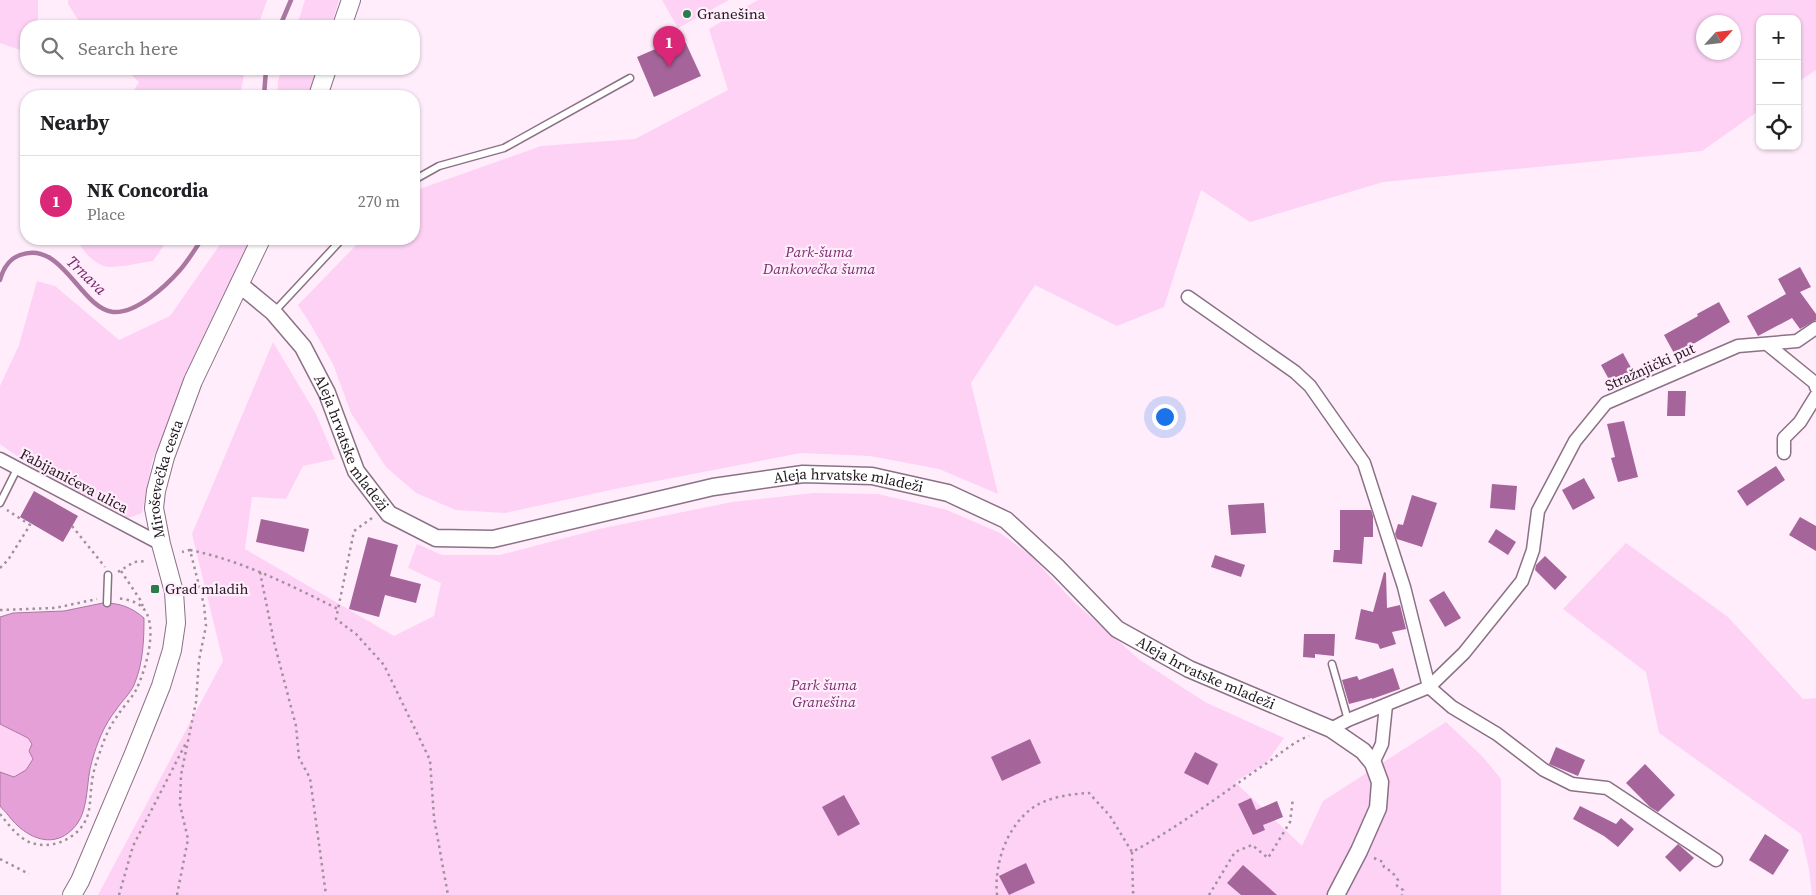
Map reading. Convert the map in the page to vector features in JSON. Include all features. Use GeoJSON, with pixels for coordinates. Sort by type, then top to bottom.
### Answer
{"type":"FeatureCollection","features":[{"type":"Feature","properties":{"kind":"main road"},"geometry":{"type":"LineString","coordinates":[[344,20],[351,0]]}},
{"type":"Feature","properties":{"kind":"main road"},"geometry":{"type":"LineString","coordinates":[[320,90],[325,75]]}},
{"type":"Feature","properties":{"kind":"main road","name":"Miroševečka cesta"},"geometry":{"type":"LineString","coordinates":[[72,895],[80,881],[133,756],[161,686],[172,650],[176,623],[174,592],[160,544],[154,508],[156,491],[165,457],[193,381],[258,245]]}},
{"type":"Feature","properties":{"kind":"street","name":"Aleja hrvatske mladeži"},"geometry":{"type":"LineString","coordinates":[[239,284],[273,312],[303,347],[327,392],[356,471],[389,514],[436,538],[493,539],[713,487],[803,474],[872,476],[948,493],[1006,520],[1058,568],[1117,629],[1189,669],[1331,729],[1363,751],[1373,763]]}},
{"type":"Feature","properties":{"kind":"street"},"geometry":{"type":"LineString","coordinates":[[1188,297],[1294,372],[1310,386],[1364,463],[1404,588],[1429,687],[1452,707],[1497,734],[1544,770],[1572,784],[1608,788],[1716,860]]}},
{"type":"Feature","properties":{"kind":"street","name":"Stražnjički put"},"geometry":{"type":"LineString","coordinates":[[1331,729],[1348,720],[1429,687],[1464,653],[1522,582],[1533,550],[1538,511],[1575,441],[1606,404],[1738,346],[1797,341],[1816,328]]}},
{"type":"Feature","properties":{"kind":"street"},"geometry":{"type":"LineString","coordinates":[[1767,344],[1815,383],[1816,387]]}},
{"type":"Feature","properties":{"kind":"street"},"geometry":{"type":"LineString","coordinates":[[1784,453],[1784,438],[1800,422],[1816,396]]}},
{"type":"Feature","properties":{"kind":"street","name":"Fabijanićeva ulica"},"geometry":{"type":"LineString","coordinates":[[0,459],[160,544]]}},
{"type":"Feature","properties":{"kind":"street"},"geometry":{"type":"LineString","coordinates":[[1336,895],[1378,808],[1380,782],[1373,763],[1382,744],[1386,705]]}},
{"type":"Feature","properties":{"kind":"lane"},"geometry":{"type":"LineString","coordinates":[[420,177],[439,166],[504,148],[630,78]]}},
{"type":"Feature","properties":{"kind":"lane"},"geometry":{"type":"LineString","coordinates":[[273,312],[336,245]]}},
{"type":"Feature","properties":{"kind":"lane"},"geometry":{"type":"LineString","coordinates":[[0,504],[17,469]]}},
{"type":"Feature","properties":{"kind":"lane"},"geometry":{"type":"LineString","coordinates":[[107,603],[109,575]]}},
{"type":"Feature","properties":{"kind":"lane"},"geometry":{"type":"LineString","coordinates":[[1332,664],[1348,720]]}},
{"type":"Feature","properties":{"kind":"path"},"geometry":{"type":"LineString","coordinates":[[0,504],[30,525],[8,560],[0,568]]}},
{"type":"Feature","properties":{"kind":"path"},"geometry":{"type":"LineString","coordinates":[[389,514],[371,518],[354,531],[336,619],[356,634],[384,665],[430,760],[434,818],[448,895]]}},
{"type":"Feature","properties":{"kind":"path"},"geometry":{"type":"LineString","coordinates":[[72,526],[102,560],[109,575],[120,571],[134,562],[146,561]]}},
{"type":"Feature","properties":{"kind":"path"},"geometry":{"type":"LineString","coordinates":[[182,552],[190,550],[241,564],[292,585],[338,609]]}},
{"type":"Feature","properties":{"kind":"path"},"geometry":{"type":"LineString","coordinates":[[177,895],[188,839],[180,805],[181,776],[196,702],[199,660],[206,626],[204,605],[190,550]]}},
{"type":"Feature","properties":{"kind":"path"},"geometry":{"type":"LineString","coordinates":[[0,814],[21,837],[32,843],[40,844],[59,843],[72,837],[87,816],[93,774],[102,744],[114,721],[134,693],[149,653],[150,625],[148,617],[141,601],[120,571]]}},
{"type":"Feature","properties":{"kind":"path"},"geometry":{"type":"LineString","coordinates":[[260,572],[274,642],[296,726],[299,758],[310,778],[326,895]]}},
{"type":"Feature","properties":{"kind":"path"},"geometry":{"type":"LineString","coordinates":[[112,597],[135,602],[144,609]]}},
{"type":"Feature","properties":{"kind":"path"},"geometry":{"type":"LineString","coordinates":[[0,610],[55,608],[101,598]]}},
{"type":"Feature","properties":{"kind":"path"},"geometry":{"type":"LineString","coordinates":[[1132,852],[1165,832],[1300,739],[1331,729]]}},
{"type":"Feature","properties":{"kind":"path"},"geometry":{"type":"LineString","coordinates":[[119,895],[133,846],[189,737]]}},
{"type":"Feature","properties":{"kind":"path"},"geometry":{"type":"LineString","coordinates":[[997,895],[996,879],[999,862],[1015,826],[1031,809],[1051,799],[1068,794],[1090,793],[1110,816],[1132,852],[1133,892],[1135,895]]}},
{"type":"Feature","properties":{"kind":"path"},"geometry":{"type":"LineString","coordinates":[[1208,895],[1235,852],[1252,845],[1268,858],[1290,822],[1294,798]]}},
{"type":"Feature","properties":{"kind":"path"},"geometry":{"type":"LineString","coordinates":[[1359,850],[1383,862],[1384,867],[1392,872],[1398,880],[1397,886],[1403,890],[1402,895]]}},
{"type":"Feature","properties":{"kind":"path"},"geometry":{"type":"LineString","coordinates":[[0,859],[29,874]]}},
{"type":"Feature","properties":{"kind":"green space"},"geometry":{"type":"Polygon","coordinates":[[[0,0],[38,0],[38,20],[20,20],[20,50],[0,43],[0,0]]]}},
{"type":"Feature","properties":{"kind":"green space"},"geometry":{"type":"Polygon","coordinates":[[[68,0],[267,0],[260,20],[78,20],[68,4],[68,0]]]}},
{"type":"Feature","properties":{"kind":"green space"},"geometry":{"type":"Polygon","coordinates":[[[305,0],[339,0],[333,20],[299,20],[305,0]]]}},
{"type":"Feature","properties":{"kind":"green space","name":"Granešina"},"geometry":{"type":"Polygon","coordinates":[[[662,0],[729,0],[678,28],[662,0]]]}},
{"type":"Feature","properties":{"kind":"green space","name":"Park-šuma Dankovečka šuma"},"geometry":{"type":"Polygon","coordinates":[[[758,0],[1816,0],[1816,70],[1801,80],[1801,15],[1756,15],[1756,113],[1702,151],[1383,182],[1250,222],[1201,190],[1164,307],[1117,326],[1035,285],[971,383],[998,494],[939,469],[870,456],[801,453],[615,489],[505,513],[456,510],[416,493],[386,467],[351,413],[333,364],[298,305],[356,245],[420,245],[420,189],[541,146],[635,139],[728,90],[709,29],[758,0]]]}},
{"type":"Feature","properties":{"kind":"green space"},"geometry":{"type":"Polygon","coordinates":[[[131,75],[244,75],[241,90],[134,90],[139,82],[131,75]]]}},
{"type":"Feature","properties":{"kind":"green space"},"geometry":{"type":"Polygon","coordinates":[[[280,75],[315,75],[310,90],[277,90],[280,75]]]}},
{"type":"Feature","properties":{"kind":"green space"},"geometry":{"type":"Polygon","coordinates":[[[80,245],[164,245],[153,261],[109,267],[94,261],[80,245]]]}},
{"type":"Feature","properties":{"kind":"green space"},"geometry":{"type":"Polygon","coordinates":[[[220,245],[249,245],[221,301],[152,461],[142,513],[123,520],[45,476],[0,444],[0,386],[19,345],[37,281],[55,286],[119,340],[170,316],[220,245]]]}},
{"type":"Feature","properties":{"kind":"green space","name":"Park šuma Granešina"},"geometry":{"type":"Polygon","coordinates":[[[273,342],[316,414],[335,459],[303,466],[286,499],[252,497],[245,549],[394,636],[434,616],[441,583],[408,568],[417,544],[442,555],[500,555],[599,529],[732,502],[814,493],[878,494],[947,510],[1000,533],[1031,556],[1075,603],[1140,660],[1205,702],[1284,738],[1266,763],[1235,782],[1302,846],[1323,801],[1446,722],[1483,757],[1501,779],[1501,895],[98,895],[223,661],[192,534],[273,342]]]}},
{"type":"Feature","properties":{"kind":"green space"},"geometry":{"type":"Polygon","coordinates":[[[1626,543],[1728,617],[1803,699],[1816,698],[1816,895],[1812,895],[1809,869],[1801,834],[1659,733],[1646,672],[1563,609],[1626,543]]]}},
{"type":"Feature","properties":{"kind":"green space"},"geometry":{"type":"Polygon","coordinates":[[[0,724],[28,738],[32,744],[33,759],[26,770],[14,777],[0,772],[0,724]]]}},
{"type":"Feature","properties":{"kind":"shaded area"},"geometry":{"type":"Polygon","coordinates":[[[103,603],[125,606],[144,618],[141,661],[137,677],[132,688],[104,728],[90,769],[84,810],[77,824],[69,833],[60,838],[51,840],[41,839],[23,830],[0,806],[0,772],[14,777],[26,770],[33,759],[29,751],[32,744],[28,738],[0,724],[0,617],[13,613],[64,611],[103,603]]]}},
{"type":"Feature","properties":{"kind":"building"},"geometry":{"type":"Polygon","coordinates":[[[683,37],[701,76],[654,97],[637,57],[683,37]]]}},
{"type":"Feature","properties":{"kind":"building"},"geometry":{"type":"Polygon","coordinates":[[[1800,267],[1811,287],[1800,292],[1816,314],[1816,320],[1800,329],[1792,318],[1758,336],[1747,316],[1786,294],[1778,279],[1800,267]]]}},
{"type":"Feature","properties":{"kind":"building"},"geometry":{"type":"Polygon","coordinates":[[[1719,302],[1730,322],[1675,355],[1664,335],[1719,302]]]}},
{"type":"Feature","properties":{"kind":"building"},"geometry":{"type":"Polygon","coordinates":[[[1623,353],[1634,373],[1612,385],[1601,365],[1623,353]]]}},
{"type":"Feature","properties":{"kind":"building"},"geometry":{"type":"Polygon","coordinates":[[[1668,391],[1686,391],[1685,416],[1667,416],[1668,391]]]}},
{"type":"Feature","properties":{"kind":"building"},"geometry":{"type":"Polygon","coordinates":[[[1624,421],[1638,477],[1618,482],[1611,458],[1615,457],[1607,424],[1624,421]]]}},
{"type":"Feature","properties":{"kind":"building"},"geometry":{"type":"Polygon","coordinates":[[[1776,466],[1785,480],[1747,506],[1737,491],[1776,466]]]}},
{"type":"Feature","properties":{"kind":"building"},"geometry":{"type":"Polygon","coordinates":[[[1584,478],[1595,498],[1573,510],[1562,490],[1584,478]]]}},
{"type":"Feature","properties":{"kind":"building"},"geometry":{"type":"Polygon","coordinates":[[[1492,484],[1517,486],[1515,510],[1490,508],[1492,484]]]}},
{"type":"Feature","properties":{"kind":"building"},"geometry":{"type":"Polygon","coordinates":[[[34,491],[78,516],[63,542],[20,517],[34,491]]]}},
{"type":"Feature","properties":{"kind":"building"},"geometry":{"type":"Polygon","coordinates":[[[1412,495],[1437,503],[1422,547],[1397,539],[1395,534],[1398,524],[1403,525],[1412,495]]]}},
{"type":"Feature","properties":{"kind":"building"},"geometry":{"type":"Polygon","coordinates":[[[1264,503],[1266,533],[1231,535],[1228,505],[1264,503]]]}},
{"type":"Feature","properties":{"kind":"building"},"geometry":{"type":"Polygon","coordinates":[[[1340,510],[1371,510],[1373,516],[1373,537],[1364,537],[1362,564],[1333,562],[1334,550],[1340,550],[1340,510]]]}},
{"type":"Feature","properties":{"kind":"building"},"geometry":{"type":"Polygon","coordinates":[[[1800,517],[1816,526],[1816,551],[1789,535],[1800,517]]]}},
{"type":"Feature","properties":{"kind":"building"},"geometry":{"type":"Polygon","coordinates":[[[261,519],[309,529],[304,552],[256,542],[261,519]]]}},
{"type":"Feature","properties":{"kind":"building"},"geometry":{"type":"Polygon","coordinates":[[[1496,529],[1516,542],[1508,555],[1488,542],[1496,529]]]}},
{"type":"Feature","properties":{"kind":"building"},"geometry":{"type":"Polygon","coordinates":[[[368,537],[398,545],[390,576],[421,584],[416,603],[385,595],[379,617],[349,609],[368,537]]]}},
{"type":"Feature","properties":{"kind":"building"},"geometry":{"type":"Polygon","coordinates":[[[1215,555],[1245,565],[1241,577],[1211,567],[1215,555]]]}},
{"type":"Feature","properties":{"kind":"building"},"geometry":{"type":"Polygon","coordinates":[[[1545,556],[1567,577],[1555,590],[1535,570],[1536,565],[1545,556]]]}},
{"type":"Feature","properties":{"kind":"building"},"geometry":{"type":"Polygon","coordinates":[[[1384,572],[1386,573],[1387,608],[1400,605],[1406,629],[1392,632],[1396,644],[1380,649],[1378,644],[1355,639],[1361,609],[1373,612],[1384,572]]]}},
{"type":"Feature","properties":{"kind":"building"},"geometry":{"type":"Polygon","coordinates":[[[1444,591],[1461,618],[1445,627],[1429,600],[1444,591]]]}},
{"type":"Feature","properties":{"kind":"building"},"geometry":{"type":"Polygon","coordinates":[[[1304,634],[1335,634],[1334,656],[1315,654],[1315,658],[1303,657],[1304,634]]]}},
{"type":"Feature","properties":{"kind":"building"},"geometry":{"type":"Polygon","coordinates":[[[1393,668],[1400,689],[1372,699],[1349,704],[1342,680],[1357,676],[1359,680],[1393,668]]]}},
{"type":"Feature","properties":{"kind":"building"},"geometry":{"type":"Polygon","coordinates":[[[1030,739],[1041,763],[1002,781],[991,757],[1030,739]]]}},
{"type":"Feature","properties":{"kind":"building"},"geometry":{"type":"Polygon","coordinates":[[[1556,747],[1585,760],[1578,776],[1549,764],[1556,747]]]}},
{"type":"Feature","properties":{"kind":"building"},"geometry":{"type":"Polygon","coordinates":[[[1195,752],[1218,764],[1208,785],[1184,773],[1195,752]]]}},
{"type":"Feature","properties":{"kind":"building"},"geometry":{"type":"Polygon","coordinates":[[[1645,764],[1675,795],[1658,812],[1650,807],[1626,783],[1645,764]]]}},
{"type":"Feature","properties":{"kind":"building"},"geometry":{"type":"Polygon","coordinates":[[[844,795],[860,824],[838,836],[822,807],[844,795]]]}},
{"type":"Feature","properties":{"kind":"building"},"geometry":{"type":"Polygon","coordinates":[[[1251,798],[1256,810],[1277,801],[1283,817],[1263,825],[1265,830],[1253,835],[1238,804],[1251,798]]]}},
{"type":"Feature","properties":{"kind":"building"},"geometry":{"type":"Polygon","coordinates":[[[1580,806],[1616,824],[1621,818],[1634,829],[1618,847],[1604,836],[1573,819],[1580,806]]]}},
{"type":"Feature","properties":{"kind":"building"},"geometry":{"type":"Polygon","coordinates":[[[1765,834],[1789,850],[1773,875],[1749,860],[1765,834]]]}},
{"type":"Feature","properties":{"kind":"building"},"geometry":{"type":"Polygon","coordinates":[[[1678,844],[1694,858],[1680,872],[1665,857],[1678,844]]]}},
{"type":"Feature","properties":{"kind":"building"},"geometry":{"type":"Polygon","coordinates":[[[1026,863],[1035,883],[1009,895],[999,876],[1026,863]]]}},
{"type":"Feature","properties":{"kind":"building"},"geometry":{"type":"Polygon","coordinates":[[[1243,865],[1277,895],[1241,895],[1227,883],[1243,865]]]}},
{"type":"Feature","properties":{"kind":"waterway","name":"Trnava"},"geometry":{"type":"LineString","coordinates":[[283,20],[291,0]]}},
{"type":"Feature","properties":{"kind":"waterway","name":"Trnava"},"geometry":{"type":"LineString","coordinates":[[264,90],[266,75]]}},
{"type":"Feature","properties":{"kind":"waterway","name":"Trnava"},"geometry":{"type":"LineString","coordinates":[[0,280],[5,268],[13,259],[20,255],[35,253],[48,257],[59,265],[90,299],[101,308],[113,312],[122,311],[141,304],[167,284],[198,245]]}},
{"type":"Feature","properties":{"kind":"place","name":"Granešina"},"geometry":{"type":"Point","coordinates":[687,14]}},
{"type":"Feature","properties":{"kind":"place","name":"NK Concordia"},"geometry":{"type":"Point","coordinates":[669,67]}},
{"type":"Feature","properties":{"kind":"place","name":"Grad mladih"},"geometry":{"type":"Point","coordinates":[155,589]}}]}
